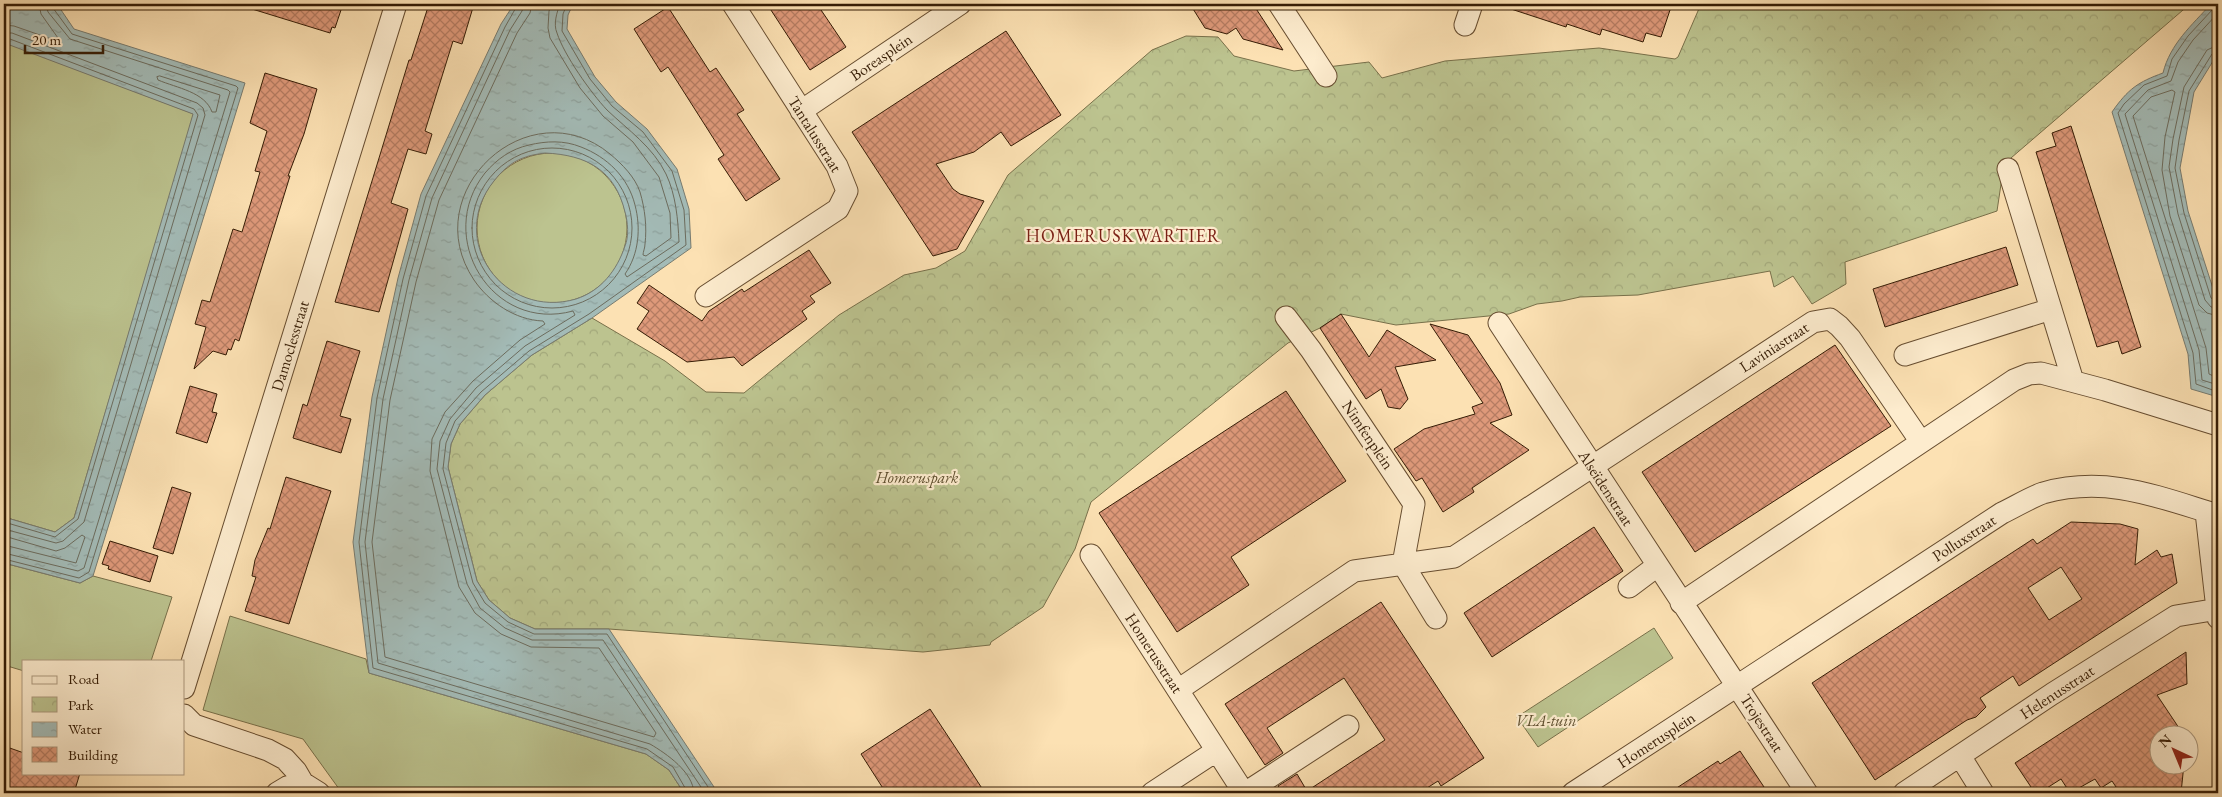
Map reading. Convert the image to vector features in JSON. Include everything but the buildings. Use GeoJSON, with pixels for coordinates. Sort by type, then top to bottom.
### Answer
{"type":"FeatureCollection","features":[{"type":"Feature","properties":{"kind":"street","name":"Damoclesstraat"},"geometry":{"type":"LineString","coordinates":[[185,685],[396,4]]}},
{"type":"Feature","properties":{"kind":"street","name":"Tantalusstraat"},"geometry":{"type":"LineString","coordinates":[[706,296],[838,209],[847,191],[837,166],[733,4]]}},
{"type":"Feature","properties":{"kind":"street","name":"Boreasplein"},"geometry":{"type":"LineString","coordinates":[[801,111],[960,4]]}},
{"type":"Feature","properties":{"kind":"street"},"geometry":{"type":"LineString","coordinates":[[1279,4],[1326,76]]}},
{"type":"Feature","properties":{"kind":"street"},"geometry":{"type":"LineString","coordinates":[[1465,25],[1472,4]]}},
{"type":"Feature","properties":{"kind":"street"},"geometry":{"type":"LineString","coordinates":[[2008,170],[2073,381]]}},
{"type":"Feature","properties":{"kind":"street"},"geometry":{"type":"LineString","coordinates":[[1905,355],[2051,309]]}},
{"type":"Feature","properties":{"kind":"street","name":"Nimfenplein"},"geometry":{"type":"LineString","coordinates":[[1286,318],[1311,350],[1414,504],[1403,564]]}},
{"type":"Feature","properties":{"kind":"street","name":"Laviniastraat"},"geometry":{"type":"LineString","coordinates":[[1592,467],[1790,336],[1813,322],[1830,319],[1850,338],[1921,442]]}},
{"type":"Feature","properties":{"kind":"street","name":"Alseïdenstraat"},"geometry":{"type":"LineString","coordinates":[[1499,323],[1681,603],[1715,652]]}},
{"type":"Feature","properties":{"kind":"street"},"geometry":{"type":"LineString","coordinates":[[1681,603],[2014,380],[2029,374],[2042,374],[2073,381],[2218,425]]}},
{"type":"Feature","properties":{"kind":"street"},"geometry":{"type":"LineString","coordinates":[[1178,690],[1354,571],[1454,557],[1592,467]]}},
{"type":"Feature","properties":{"kind":"street","name":"Polluxstraat"},"geometry":{"type":"LineString","coordinates":[[1738,686],[2002,513],[2042,494],[2083,486],[2125,487],[2212,514]]}},
{"type":"Feature","properties":{"kind":"street"},"geometry":{"type":"LineString","coordinates":[[2212,514],[2218,618]]}},
{"type":"Feature","properties":{"kind":"street","name":"Homerusstraat"},"geometry":{"type":"LineString","coordinates":[[1091,555],[1216,751],[1245,793]]}},
{"type":"Feature","properties":{"kind":"street"},"geometry":{"type":"LineString","coordinates":[[1403,564],[1436,618]]}},
{"type":"Feature","properties":{"kind":"street"},"geometry":{"type":"LineString","coordinates":[[1629,587],[1657,566]]}},
{"type":"Feature","properties":{"kind":"street","name":"Helenusstraat"},"geometry":{"type":"LineString","coordinates":[[1904,793],[2052,694],[2176,616],[2218,609]]}},
{"type":"Feature","properties":{"kind":"street","name":"Trojestraat"},"geometry":{"type":"LineString","coordinates":[[1715,652],[1807,793]]}},
{"type":"Feature","properties":{"kind":"street","name":"Homerusplein"},"geometry":{"type":"LineString","coordinates":[[1573,793],[1738,686]]}},
{"type":"Feature","properties":{"kind":"street"},"geometry":{"type":"LineString","coordinates":[[185,716],[194,726],[268,750],[285,759],[311,788]]}},
{"type":"Feature","properties":{"kind":"street"},"geometry":{"type":"LineString","coordinates":[[1245,793],[1348,726]]}},
{"type":"Feature","properties":{"kind":"street"},"geometry":{"type":"LineString","coordinates":[[1152,793],[1216,751]]}},
{"type":"Feature","properties":{"kind":"street"},"geometry":{"type":"LineString","coordinates":[[1960,756],[1983,793]]}},
{"type":"Feature","properties":{"kind":"street"},"geometry":{"type":"LineString","coordinates":[[277,793],[287,787],[311,788]]}},
{"type":"Feature","properties":{"kind":"green space","name":"Homeruspark"},"geometry":{"type":"Polygon","coordinates":[[[1701,4],[2190,4],[2004,164],[1997,211],[1845,262],[1846,284],[1812,304],[1793,276],[1774,287],[1770,271],[1638,295],[1580,297],[1537,304],[1509,314],[1396,325],[1341,314],[1320,328],[1288,343],[1091,502],[1075,549],[1043,607],[991,642],[990,645],[923,652],[609,629],[535,629],[510,618],[489,600],[477,581],[448,467],[451,444],[460,424],[485,395],[532,355],[592,318],[665,361],[706,392],[744,393],[839,315],[904,275],[936,268],[965,251],[1008,175],[1152,50],[1186,36],[1218,37],[1234,56],[1294,71],[1369,62],[1382,78],[1445,61],[1599,48],[1675,59],[1678,57],[1701,4]]]}},
{"type":"Feature","properties":{"kind":"green space"},"geometry":{"type":"Polygon","coordinates":[[[7,43],[194,114],[74,518],[55,532],[4,517],[4,52],[7,43]]]}},
{"type":"Feature","properties":{"kind":"green space"},"geometry":{"type":"Polygon","coordinates":[[[552,153],[567,154],[581,159],[605,175],[621,199],[626,213],[626,243],[621,257],[605,281],[581,297],[567,302],[552,303],[537,302],[523,297],[499,281],[483,257],[478,243],[477,228],[478,213],[483,199],[499,175],[523,159],[537,154],[552,153]]]}},
{"type":"Feature","properties":{"kind":"green space"},"geometry":{"type":"Polygon","coordinates":[[[4,563],[80,583],[93,576],[172,597],[151,660],[22,660],[22,670],[4,665],[4,563]]]}},
{"type":"Feature","properties":{"kind":"green space"},"geometry":{"type":"Polygon","coordinates":[[[230,616],[366,659],[369,673],[646,754],[669,770],[684,793],[342,793],[303,739],[203,710],[230,616]]]}},
{"type":"Feature","properties":{"kind":"green space","name":"VLA-tuin"},"geometry":{"type":"Polygon","coordinates":[[[1654,628],[1673,658],[1538,747],[1517,717],[1654,628]]]}},
{"type":"Feature","properties":{"kind":"water"},"geometry":{"type":"Polygon","coordinates":[[[4,4],[57,4],[74,29],[245,83],[93,576],[80,583],[4,563],[4,517],[55,532],[74,518],[193,114],[7,44],[4,52],[4,4]]]}},
{"type":"Feature","properties":{"kind":"water"},"geometry":{"type":"Polygon","coordinates":[[[514,4],[573,4],[568,15],[567,29],[595,77],[616,102],[647,129],[677,169],[689,209],[691,248],[592,318],[532,355],[485,395],[460,424],[451,444],[448,467],[477,581],[489,600],[510,618],[535,629],[609,629],[718,793],[684,793],[669,770],[646,754],[369,673],[353,542],[372,397],[398,278],[421,194],[501,24],[514,4]],[[545,153],[531,155],[514,162],[500,174],[481,204],[476,227],[480,250],[490,270],[506,286],[526,298],[550,302],[576,299],[593,291],[600,285],[613,271],[622,255],[628,234],[626,216],[620,197],[606,175],[586,161],[560,154],[545,153]]]}},
{"type":"Feature","properties":{"kind":"water"},"geometry":{"type":"Polygon","coordinates":[[[2211,4],[2218,4],[2218,53],[2194,92],[2180,168],[2188,211],[2218,304],[2218,397],[2191,389],[2188,354],[2112,112],[2123,97],[2134,87],[2163,73],[2176,44],[2211,4]]]}},
{"type":"Feature","properties":{"kind":"district","name":"HOMERUSKWARTIER"},"geometry":{"type":"Point","coordinates":[1123,235]}}]}
